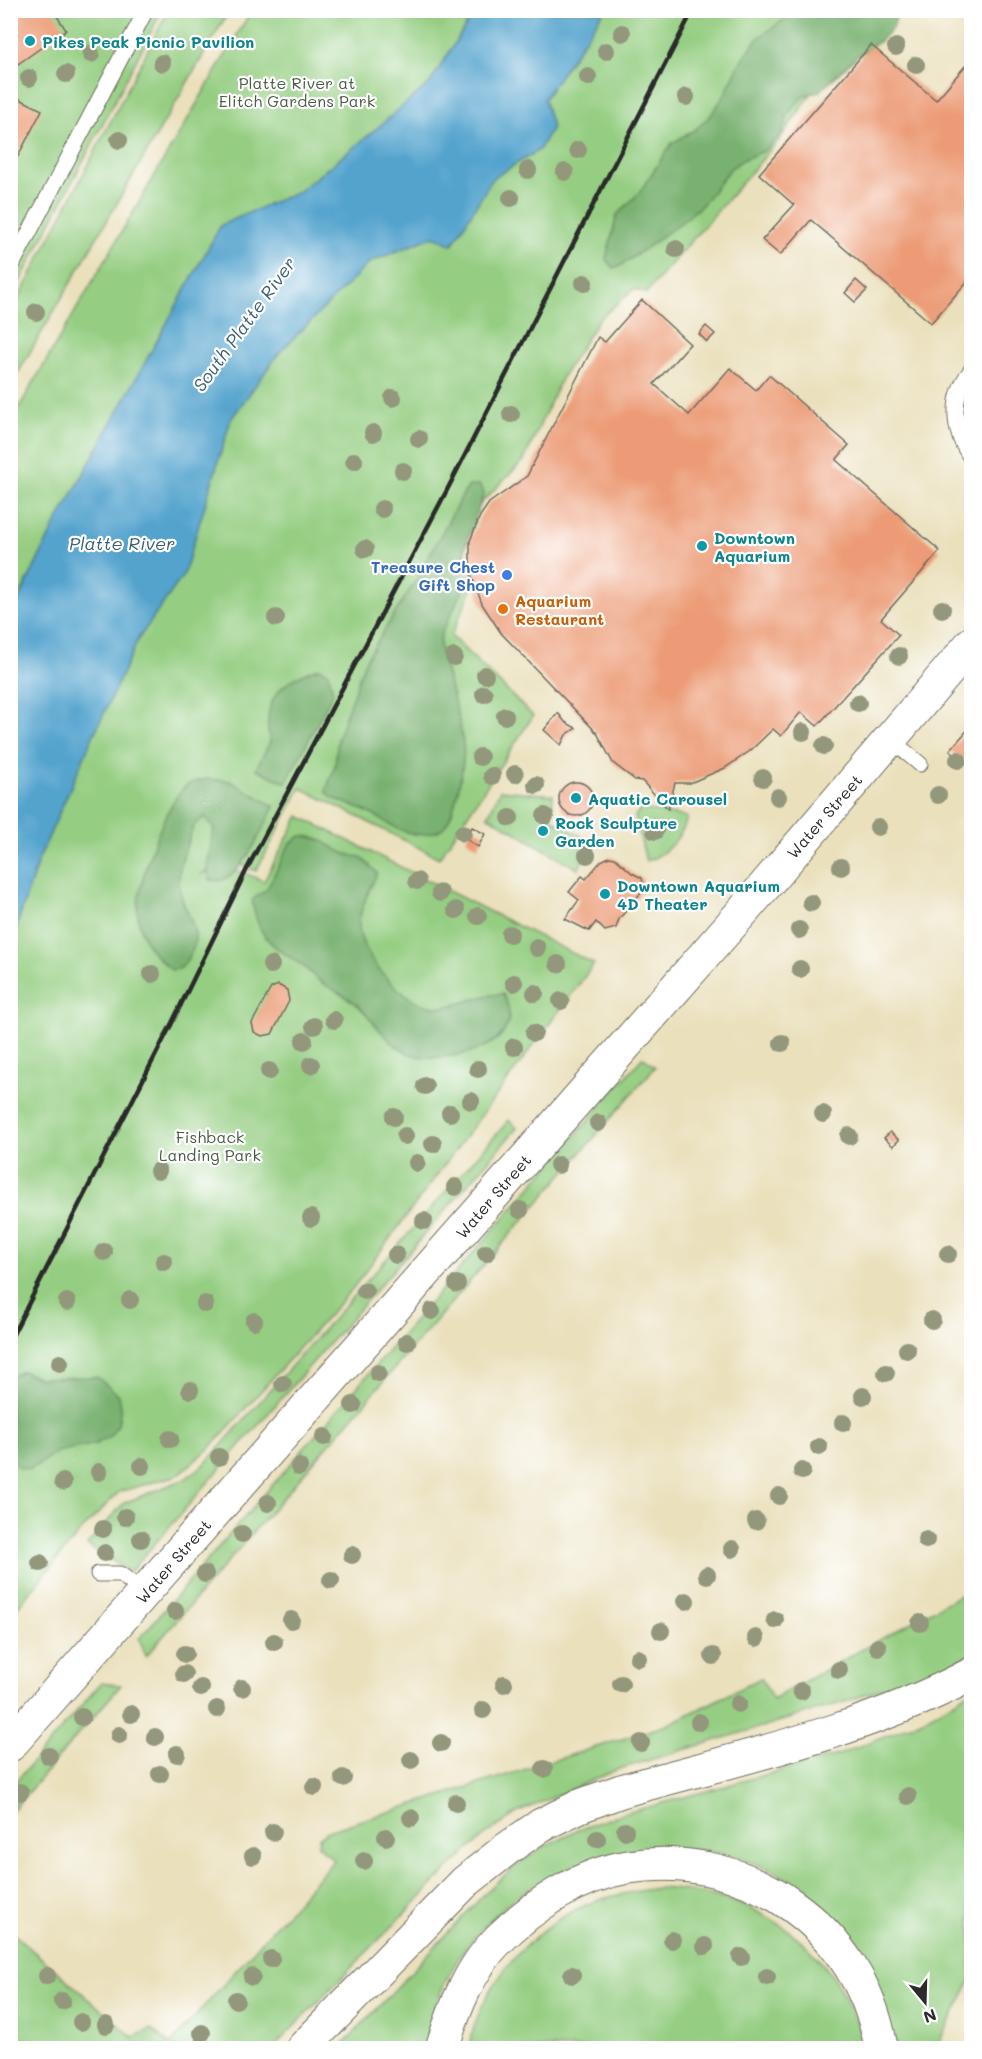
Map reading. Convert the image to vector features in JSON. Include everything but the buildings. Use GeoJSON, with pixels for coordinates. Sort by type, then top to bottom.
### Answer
{"type":"FeatureCollection","features":[{"type":"Feature","properties":{"kind":"main road","name":"Water Street"},"geometry":{"type":"LineString","coordinates":[[10,1745],[972,644]]}},
{"type":"Feature","properties":{"kind":"main road"},"geometry":{"type":"LineString","coordinates":[[303,2049],[465,1882],[542,1825],[580,1806],[621,1791],[874,1718],[920,1700],[972,1674]]}},
{"type":"Feature","properties":{"kind":"main road"},"geometry":{"type":"LineString","coordinates":[[442,2049],[455,2008],[472,1976],[497,1942],[529,1912],[566,1890],[595,1877],[625,1868],[658,1864],[688,1865],[726,1872],[771,1892],[815,1923],[837,1948],[862,1990],[879,2032],[881,2049]]}},
{"type":"Feature","properties":{"kind":"lane"},"geometry":{"type":"LineString","coordinates":[[10,269],[146,10]]}},
{"type":"Feature","properties":{"kind":"lane"},"geometry":{"type":"LineString","coordinates":[[972,369],[961,385],[955,412],[959,438],[972,459]]}},
{"type":"Feature","properties":{"kind":"lane"},"geometry":{"type":"LineString","coordinates":[[890,739],[920,764]]}},
{"type":"Feature","properties":{"kind":"lane"},"geometry":{"type":"LineString","coordinates":[[98,1574],[120,1574],[145,1593]]}},
{"type":"Feature","properties":{"kind":"green space"},"geometry":{"type":"Polygon","coordinates":[[[10,11],[162,11],[11,298],[10,298],[10,11]]]}},
{"type":"Feature","properties":{"kind":"green space"},"geometry":{"type":"Polygon","coordinates":[[[168,11],[229,11],[11,385],[11,313],[168,11]]]}},
{"type":"Feature","properties":{"kind":"green space","name":"Platte River at Elitch Gardens Park"},"geometry":{"type":"Polygon","coordinates":[[[251,11],[475,11],[430,83],[369,135],[299,191],[221,225],[52,531],[11,614],[11,421],[251,11]]]}},
{"type":"Feature","properties":{"kind":"green space","name":"Fishback Landing Park"},"geometry":{"type":"Polygon","coordinates":[[[604,11],[868,11],[780,139],[646,293],[634,289],[598,320],[561,379],[524,460],[482,502],[472,518],[465,548],[471,591],[451,636],[533,716],[439,858],[301,788],[256,871],[224,857],[200,875],[222,864],[264,881],[299,816],[594,964],[353,1288],[211,1447],[178,1475],[119,1492],[78,1534],[11,1615],[11,943],[38,861],[139,638],[184,574],[231,419],[279,353],[370,262],[434,236],[452,245],[493,178],[539,150],[552,127],[544,99],[604,11]]]}},
{"type":"Feature","properties":{"kind":"green space"},"geometry":{"type":"Polygon","coordinates":[[[796,11],[898,11],[893,27],[880,41],[857,56],[820,91],[803,96],[788,114],[781,134],[764,151],[744,159],[730,169],[703,204],[682,222],[622,265],[613,268],[606,259],[617,215],[639,193],[672,143],[696,129],[712,114],[740,63],[757,39],[796,11]]]}},
{"type":"Feature","properties":{"kind":"green space"},"geometry":{"type":"Polygon","coordinates":[[[479,485],[484,493],[465,548],[463,590],[441,634],[440,645],[459,718],[463,743],[459,787],[452,812],[444,827],[432,833],[413,834],[331,797],[326,791],[335,765],[338,737],[365,661],[416,580],[462,496],[469,486],[479,485]]]}},
{"type":"Feature","properties":{"kind":"green space"},"geometry":{"type":"Polygon","coordinates":[[[319,668],[328,672],[333,693],[286,783],[256,769],[270,742],[268,714],[271,703],[284,686],[305,673],[319,668]]]}},
{"type":"Feature","properties":{"kind":"green space"},"geometry":{"type":"Polygon","coordinates":[[[207,779],[230,781],[274,806],[248,855],[230,876],[219,880],[209,879],[207,866],[214,828],[205,817],[194,825],[179,878],[180,892],[195,932],[195,943],[191,954],[181,968],[172,970],[159,959],[145,940],[138,916],[138,904],[145,870],[167,814],[187,785],[207,779]]]}},
{"type":"Feature","properties":{"kind":"green space","name":"Rock Sculpture Garden"},"geometry":{"type":"Polygon","coordinates":[[[500,790],[553,795],[552,819],[593,843],[578,869],[488,816],[500,790]]]}},
{"type":"Feature","properties":{"kind":"green space"},"geometry":{"type":"Polygon","coordinates":[[[641,809],[687,817],[682,831],[672,844],[660,855],[646,861],[635,816],[641,809]]]}},
{"type":"Feature","properties":{"kind":"green space"},"geometry":{"type":"Polygon","coordinates":[[[300,836],[318,839],[343,853],[361,857],[377,873],[363,905],[359,925],[367,951],[386,977],[411,998],[436,1007],[503,994],[509,1012],[507,1026],[498,1038],[485,1047],[451,1056],[418,1056],[408,1053],[391,1042],[355,1003],[321,982],[268,940],[258,923],[252,900],[267,889],[289,845],[300,836]]]}},
{"type":"Feature","properties":{"kind":"green space"},"geometry":{"type":"Polygon","coordinates":[[[643,1057],[655,1067],[146,1656],[139,1639],[643,1057]]]}},
{"type":"Feature","properties":{"kind":"green space"},"geometry":{"type":"Polygon","coordinates":[[[509,1120],[517,1128],[130,1572],[87,1545],[124,1503],[185,1479],[204,1465],[509,1120]]]}},
{"type":"Feature","properties":{"kind":"green space"},"geometry":{"type":"Polygon","coordinates":[[[22,1371],[39,1378],[97,1377],[119,1396],[121,1407],[118,1425],[110,1436],[96,1444],[57,1452],[29,1470],[18,1467],[11,1458],[10,1377],[22,1371]]]}},
{"type":"Feature","properties":{"kind":"green space"},"geometry":{"type":"Polygon","coordinates":[[[971,1589],[971,1654],[904,1685],[882,1688],[845,1702],[616,1770],[517,1813],[485,1835],[447,1870],[273,2048],[11,2048],[11,1932],[133,2037],[152,2029],[170,2045],[334,1860],[318,1846],[319,1838],[328,1831],[667,1725],[761,1678],[773,1699],[971,1589]]]}},
{"type":"Feature","properties":{"kind":"green space"},"geometry":{"type":"Polygon","coordinates":[[[101,1683],[121,1685],[11,1812],[11,1787],[101,1683]]]}},
{"type":"Feature","properties":{"kind":"green space"},"geometry":{"type":"Polygon","coordinates":[[[971,1691],[971,1980],[936,2048],[892,2048],[859,1953],[847,1934],[832,1917],[799,1886],[761,1866],[733,1857],[706,1851],[665,1848],[625,1852],[586,1861],[550,1877],[516,1898],[486,1924],[461,1956],[438,1999],[425,2048],[340,2048],[488,1890],[518,1864],[543,1847],[575,1831],[619,1815],[841,1754],[923,1720],[971,1691]]]}},
{"type":"Feature","properties":{"kind":"green space"},"geometry":{"type":"Polygon","coordinates":[[[659,1888],[697,1892],[732,1901],[763,1915],[791,1932],[815,1955],[836,1981],[853,2012],[866,2048],[469,2048],[484,2003],[496,1982],[528,1944],[547,1928],[596,1901],[659,1888]]]}},
{"type":"Feature","properties":{"kind":"water","name":"Platte River"},"geometry":{"type":"Polygon","coordinates":[[[475,11],[604,11],[544,99],[552,127],[539,150],[493,178],[452,245],[434,236],[370,262],[279,353],[231,419],[184,574],[139,638],[38,861],[11,943],[11,616],[52,531],[221,225],[299,191],[369,135],[430,83],[475,11]]]}},
{"type":"Feature","properties":{"kind":"railway"},"geometry":{"type":"LineString","coordinates":[[10,1340],[172,1023],[247,869],[446,492],[693,10]]}},
{"type":"Feature","properties":{"kind":"place","name":"Pikes Peak Picnic Pavilion"},"geometry":{"type":"Point","coordinates":[30,41]}},
{"type":"Feature","properties":{"kind":"place","name":"Downtown Aquarium"},"geometry":{"type":"Point","coordinates":[702,546]}},
{"type":"Feature","properties":{"kind":"place","name":"Treasure Chest Gift Shop"},"geometry":{"type":"Point","coordinates":[507,575]}},
{"type":"Feature","properties":{"kind":"place","name":"Aquarium Restaurant"},"geometry":{"type":"Point","coordinates":[503,609]}},
{"type":"Feature","properties":{"kind":"place","name":"Aquatic Carousel"},"geometry":{"type":"Point","coordinates":[576,798]}},
{"type":"Feature","properties":{"kind":"place","name":"Rock Sculpture Garden"},"geometry":{"type":"Point","coordinates":[543,831]}},
{"type":"Feature","properties":{"kind":"place","name":"Downtown Aquarium 4D Theater"},"geometry":{"type":"Point","coordinates":[605,894]}},
{"type":"Feature","properties":{"kind":"water label","name":"South Platte River"},"geometry":{"type":"Point","coordinates":[244,324]}}]}
